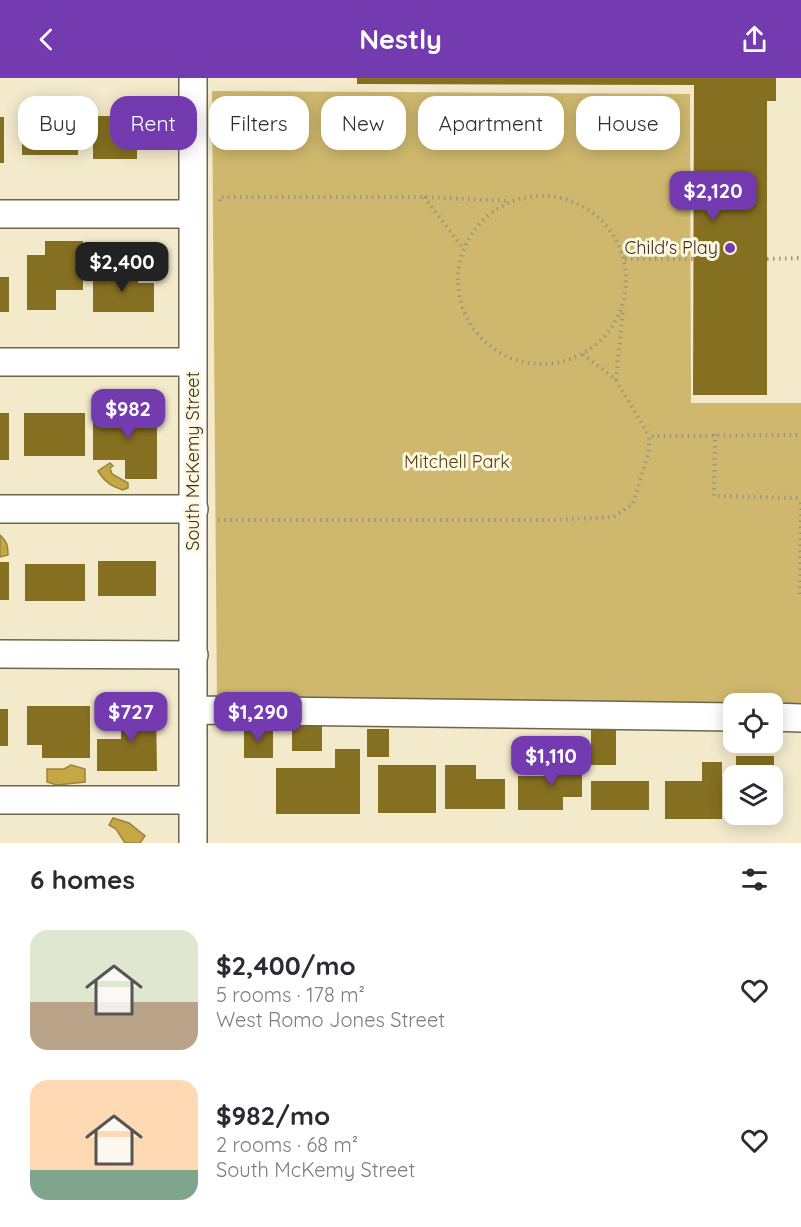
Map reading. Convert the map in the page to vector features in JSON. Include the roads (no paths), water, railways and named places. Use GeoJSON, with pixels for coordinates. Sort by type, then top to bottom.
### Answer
{"type":"FeatureCollection","features":[{"type":"Feature","properties":{"kind":"street","name":"South McKemy Street"},"geometry":{"type":"LineString","coordinates":[[193,78],[193,843]]}},
{"type":"Feature","properties":{"kind":"street"},"geometry":{"type":"LineString","coordinates":[[0,214],[193,214]]}},
{"type":"Feature","properties":{"kind":"street"},"geometry":{"type":"LineString","coordinates":[[0,362],[193,362]]}},
{"type":"Feature","properties":{"kind":"street"},"geometry":{"type":"LineString","coordinates":[[0,508],[194,514]]}},
{"type":"Feature","properties":{"kind":"street"},"geometry":{"type":"LineString","coordinates":[[0,654],[194,655]]}},
{"type":"Feature","properties":{"kind":"street"},"geometry":{"type":"LineString","coordinates":[[194,710],[723,717]]}},
{"type":"Feature","properties":{"kind":"street"},"geometry":{"type":"LineString","coordinates":[[783,717],[801,718]]}},
{"type":"Feature","properties":{"kind":"street"},"geometry":{"type":"LineString","coordinates":[[0,800],[193,800]]}},
{"type":"Feature","properties":{"kind":"place","name":"Child's Play"},"geometry":{"type":"Point","coordinates":[730,248]}},
{"type":"Feature","properties":{"kind":"park label","name":"Mitchell Park"},"geometry":{"type":"Point","coordinates":[457,462]}}]}
